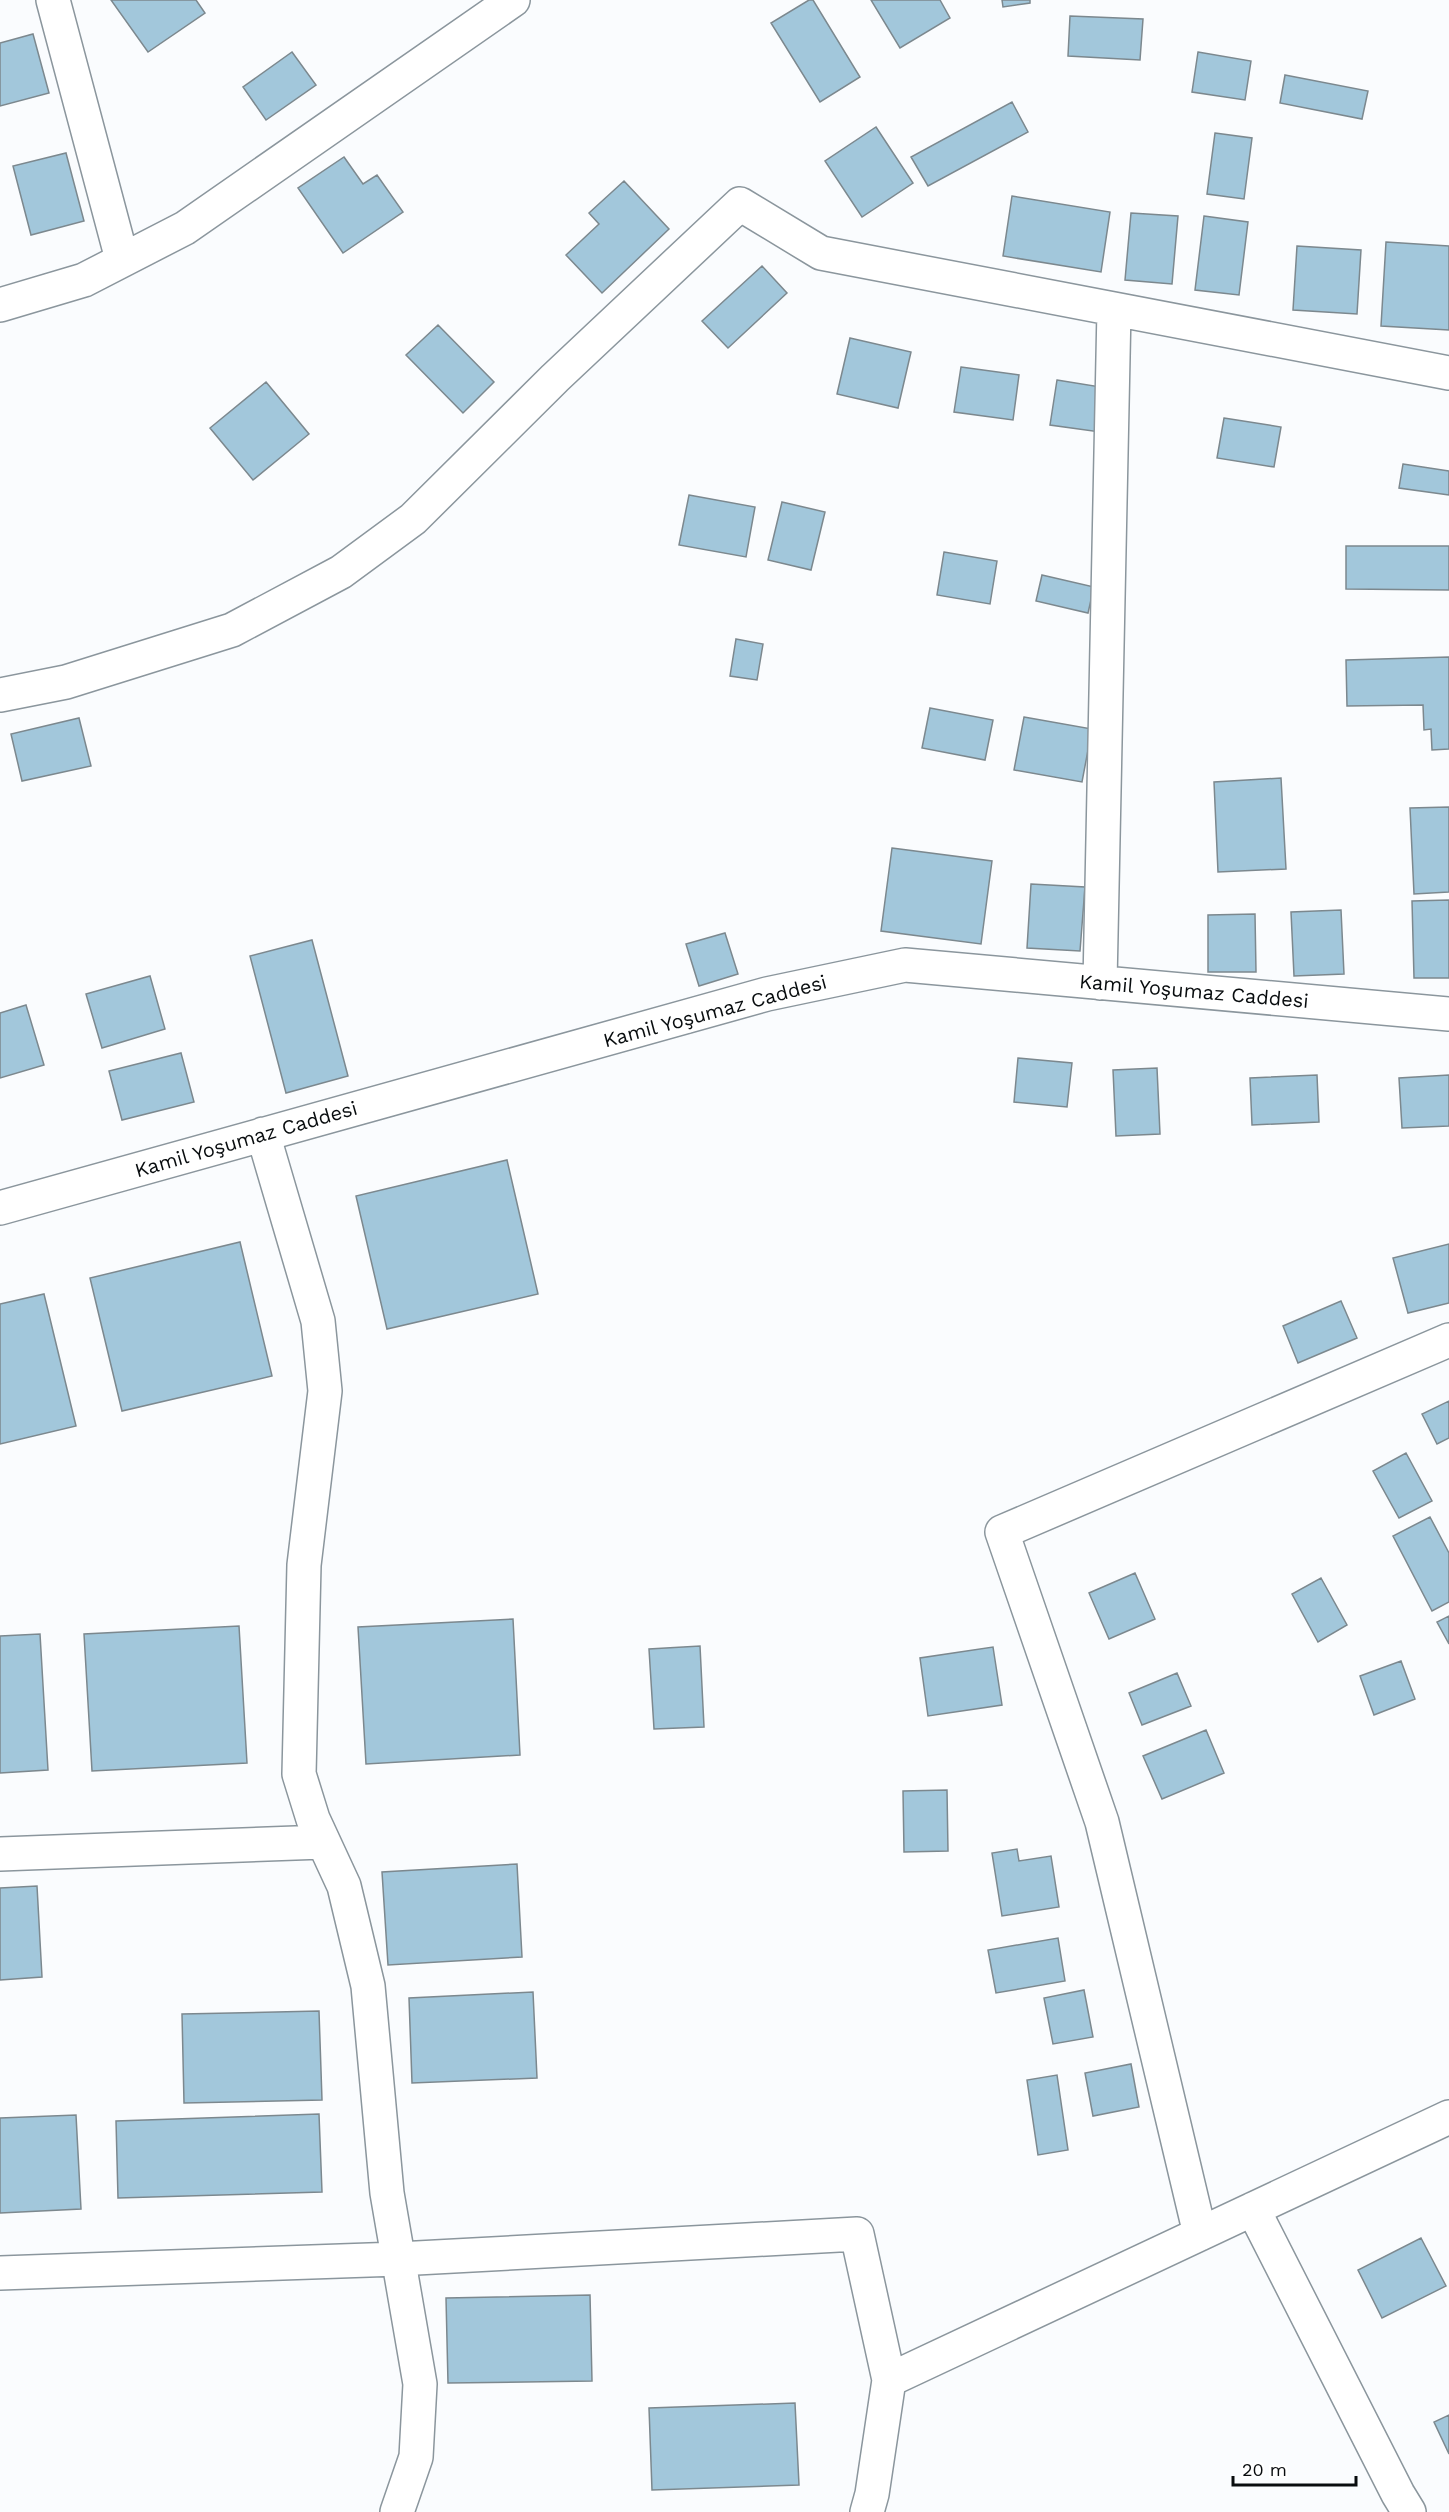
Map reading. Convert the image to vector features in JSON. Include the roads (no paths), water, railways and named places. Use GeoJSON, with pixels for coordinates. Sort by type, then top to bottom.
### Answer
{"type":"FeatureCollection","features":[{"type":"Feature","properties":{"kind":"street"},"geometry":{"type":"LineString","coordinates":[[53,0],[122,260]]}},
{"type":"Feature","properties":{"kind":"street"},"geometry":{"type":"LineString","coordinates":[[0,305],[84,280],[185,228],[513,0]]}},
{"type":"Feature","properties":{"kind":"street"},"geometry":{"type":"LineString","coordinates":[[0,695],[66,682],[232,630],[341,572],[413,519],[555,378],[740,204],[821,253],[1449,373]]}},
{"type":"Feature","properties":{"kind":"street"},"geometry":{"type":"LineString","coordinates":[[1100,983],[1114,309]]}},
{"type":"Feature","properties":{"kind":"street","name":"Kamil Yoşumaz Caddesi"},"geometry":{"type":"LineString","coordinates":[[0,1208],[767,994],[905,965],[1449,1014]]}},
{"type":"Feature","properties":{"kind":"street"},"geometry":{"type":"LineString","coordinates":[[263,1134],[318,1321],[325,1390],[304,1565],[299,1774],[313,1819],[344,1887],[368,1986],[387,2193],[420,2384],[416,2457],[397,2512]]}},
{"type":"Feature","properties":{"kind":"street"},"geometry":{"type":"LineString","coordinates":[[1200,2234],[1102,1821],[1002,1532],[1449,1340]]}},
{"type":"Feature","properties":{"kind":"street"},"geometry":{"type":"LineString","coordinates":[[0,1854],[323,1842]]}},
{"type":"Feature","properties":{"kind":"street"},"geometry":{"type":"LineString","coordinates":[[889,2380],[1449,2117]]}},
{"type":"Feature","properties":{"kind":"street"},"geometry":{"type":"LineString","coordinates":[[1253,2209],[1409,2512]]}},
{"type":"Feature","properties":{"kind":"street"},"geometry":{"type":"LineString","coordinates":[[0,2273],[398,2259],[857,2234],[889,2380],[872,2494],[867,2512]]}}]}
